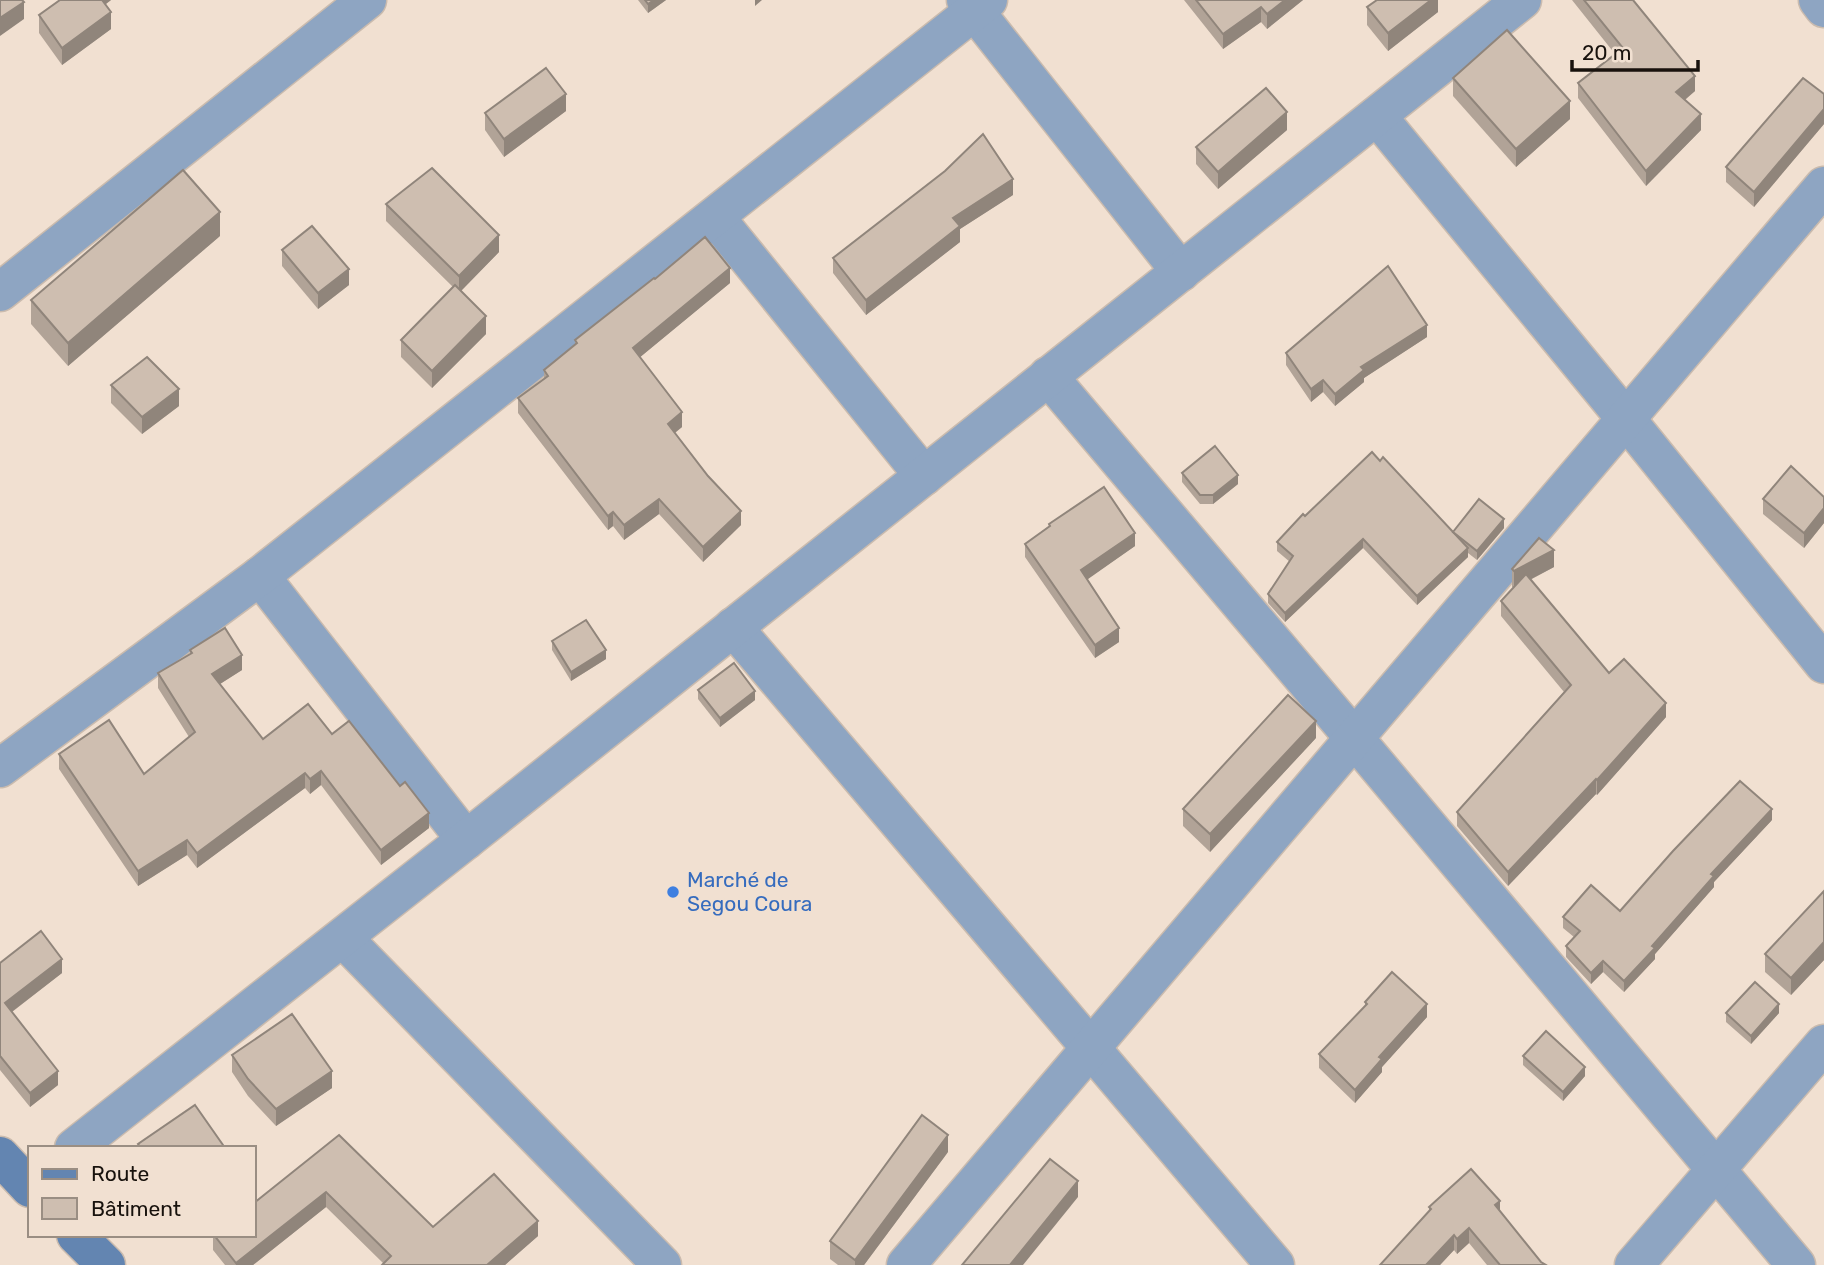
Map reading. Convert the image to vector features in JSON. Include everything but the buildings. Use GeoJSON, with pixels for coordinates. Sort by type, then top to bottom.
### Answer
{"type":"FeatureCollection","features":[{"type":"Feature","properties":{"kind":"street"},"geometry":{"type":"LineString","coordinates":[[0,292],[367,0]]}},
{"type":"Feature","properties":{"kind":"street"},"geometry":{"type":"LineString","coordinates":[[77,1146],[343,938],[1522,0]]}},
{"type":"Feature","properties":{"kind":"street"},"geometry":{"type":"LineString","coordinates":[[1818,0],[1824,8]]}},
{"type":"Feature","properties":{"kind":"street"},"geometry":{"type":"LineString","coordinates":[[0,768],[260,576],[715,217],[976,4],[1181,272]]}},
{"type":"Feature","properties":{"kind":"street"},"geometry":{"type":"LineString","coordinates":[[1377,116],[1824,664]]}},
{"type":"Feature","properties":{"kind":"street"},"geometry":{"type":"LineString","coordinates":[[906,1265],[1824,186]]}},
{"type":"Feature","properties":{"kind":"street"},"geometry":{"type":"LineString","coordinates":[[715,217],[924,476]]}},
{"type":"Feature","properties":{"kind":"street"},"geometry":{"type":"LineString","coordinates":[[1048,376],[1796,1265]]}},
{"type":"Feature","properties":{"kind":"street"},"geometry":{"type":"LineString","coordinates":[[260,576],[466,840]]}},
{"type":"Feature","properties":{"kind":"street"},"geometry":{"type":"LineString","coordinates":[[733,628],[1275,1265]]}},
{"type":"Feature","properties":{"kind":"street"},"geometry":{"type":"LineString","coordinates":[[343,938],[662,1265]]}},
{"type":"Feature","properties":{"kind":"street"},"geometry":{"type":"LineString","coordinates":[[1634,1265],[1824,1044]]}},
{"type":"Feature","properties":{"kind":"street"},"geometry":{"type":"LineString","coordinates":[[0,1156],[28,1184]]}},
{"type":"Feature","properties":{"kind":"street"},"geometry":{"type":"LineString","coordinates":[[78,1237],[106,1265]]}},
{"type":"Feature","properties":{"kind":"place","name":"Marché de Segou Coura"},"geometry":{"type":"Point","coordinates":[673,892]}}]}
